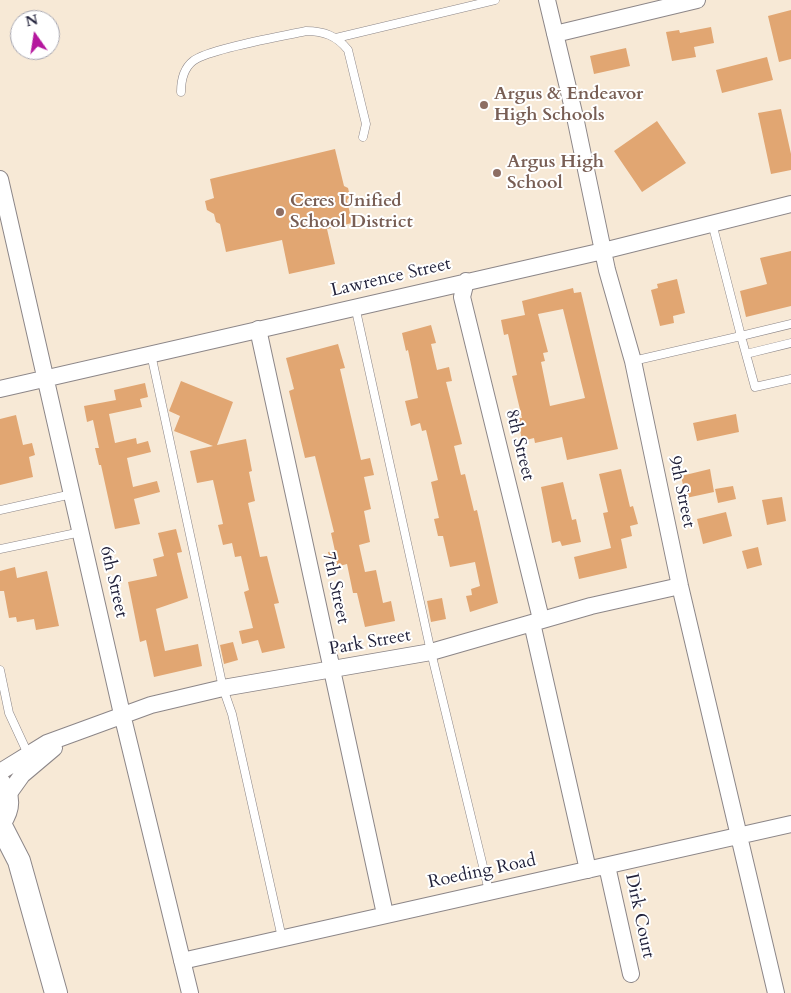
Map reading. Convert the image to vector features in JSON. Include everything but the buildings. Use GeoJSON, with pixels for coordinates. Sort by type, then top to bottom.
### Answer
{"type":"FeatureCollection","features":[{"type":"Feature","properties":{"kind":"street","name":"9th Street"},"geometry":{"type":"LineString","coordinates":[[547,0],[603,251],[633,361],[680,586],[776,993]]}},
{"type":"Feature","properties":{"kind":"street"},"geometry":{"type":"LineString","coordinates":[[555,34],[654,5],[698,0]]}},
{"type":"Feature","properties":{"kind":"street","name":"6th Street"},"geometry":{"type":"LineString","coordinates":[[0,179],[122,714],[190,993]]}},
{"type":"Feature","properties":{"kind":"street","name":"Lawrence Street"},"geometry":{"type":"LineString","coordinates":[[0,389],[355,306],[603,251],[791,204]]}},
{"type":"Feature","properties":{"kind":"street","name":"8th Street"},"geometry":{"type":"LineString","coordinates":[[466,281],[462,297],[537,621],[588,870]]}},
{"type":"Feature","properties":{"kind":"street","name":"7th Street"},"geometry":{"type":"LineString","coordinates":[[258,329],[385,914]]}},
{"type":"Feature","properties":{"kind":"street","name":"Park Street"},"geometry":{"type":"LineString","coordinates":[[0,772],[47,742],[122,714],[223,688],[431,652],[537,621],[680,586]]}},
{"type":"Feature","properties":{"kind":"street","name":"Park Street"},"geometry":{"type":"LineString","coordinates":[[4,790],[67,736]]}},
{"type":"Feature","properties":{"kind":"street"},"geometry":{"type":"LineString","coordinates":[[4,790],[7,809],[0,823],[19,861],[56,993]]}},
{"type":"Feature","properties":{"kind":"street","name":"Roeding Road"},"geometry":{"type":"LineString","coordinates":[[182,961],[791,824]]}},
{"type":"Feature","properties":{"kind":"street","name":"Dirk Court"},"geometry":{"type":"LineString","coordinates":[[607,866],[631,974]]}},
{"type":"Feature","properties":{"kind":"lane"},"geometry":{"type":"LineString","coordinates":[[336,38],[495,0]]}},
{"type":"Feature","properties":{"kind":"lane"},"geometry":{"type":"LineString","coordinates":[[181,92],[181,80],[186,69],[201,56],[306,31],[320,31],[336,38],[348,50],[366,124],[363,137]]}},
{"type":"Feature","properties":{"kind":"lane"},"geometry":{"type":"LineString","coordinates":[[712,223],[755,387],[791,379]]}},
{"type":"Feature","properties":{"kind":"lane"},"geometry":{"type":"LineString","coordinates":[[355,306],[431,652],[489,891]]}},
{"type":"Feature","properties":{"kind":"lane"},"geometry":{"type":"LineString","coordinates":[[633,361],[791,324]]}},
{"type":"Feature","properties":{"kind":"lane"},"geometry":{"type":"LineString","coordinates":[[746,354],[791,344]]}},
{"type":"Feature","properties":{"kind":"lane"},"geometry":{"type":"LineString","coordinates":[[151,354],[223,688],[232,714],[282,938]]}},
{"type":"Feature","properties":{"kind":"lane"},"geometry":{"type":"LineString","coordinates":[[0,510],[72,494]]}},
{"type":"Feature","properties":{"kind":"lane"},"geometry":{"type":"LineString","coordinates":[[0,549],[81,532]]}},
{"type":"Feature","properties":{"kind":"lane"},"geometry":{"type":"LineString","coordinates":[[0,670],[3,701],[28,754]]}},
{"type":"Feature","properties":{"kind":"place","name":"Argus & Endeavor High Schools"},"geometry":{"type":"Point","coordinates":[484,105]}},
{"type":"Feature","properties":{"kind":"place","name":"Argus High School"},"geometry":{"type":"Point","coordinates":[497,173]}},
{"type":"Feature","properties":{"kind":"place","name":"Ceres Unified School District"},"geometry":{"type":"Point","coordinates":[280,212]}}]}
